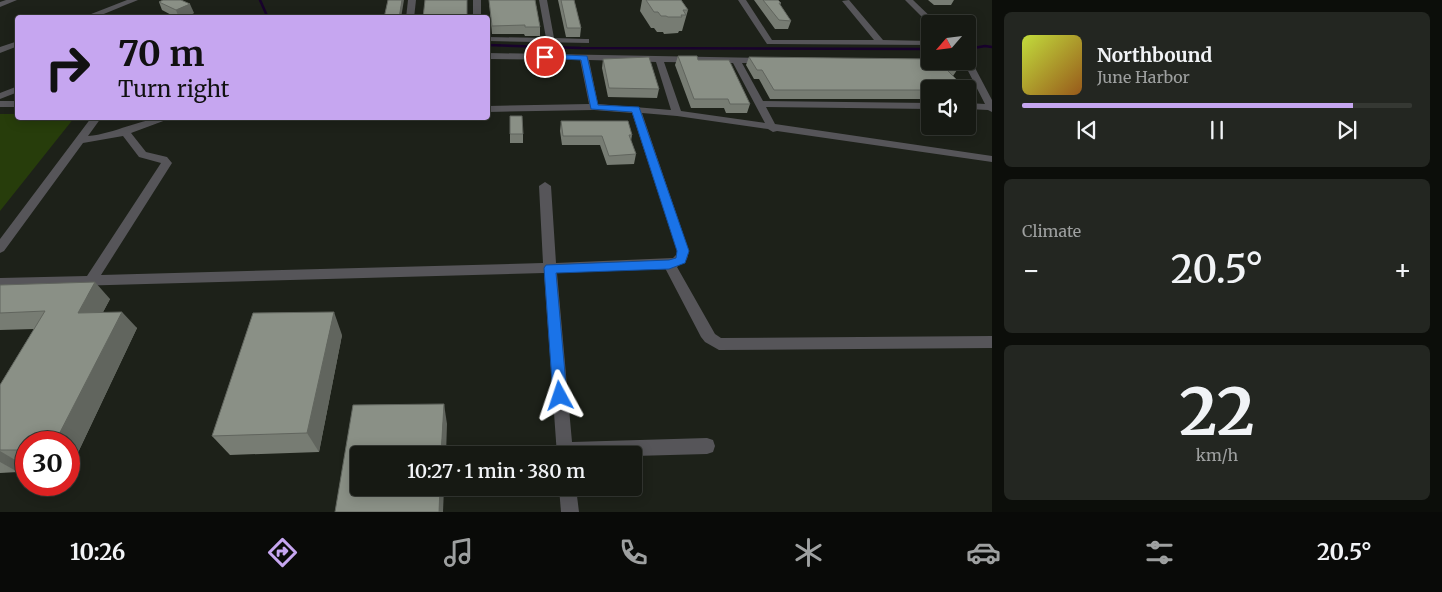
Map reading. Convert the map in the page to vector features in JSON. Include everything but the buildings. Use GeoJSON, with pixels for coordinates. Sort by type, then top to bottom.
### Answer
{"type":"FeatureCollection","features":[{"type":"Feature","properties":{"kind":"street"},"geometry":{"type":"LineString","coordinates":[[0,4],[13,0]]}},
{"type":"Feature","properties":{"kind":"street"},"geometry":{"type":"LineString","coordinates":[[93,15],[134,0]]}},
{"type":"Feature","properties":{"kind":"street"},"geometry":{"type":"LineString","coordinates":[[410,15],[412,0]]}},
{"type":"Feature","properties":{"kind":"street"},"geometry":{"type":"LineString","coordinates":[[477,0],[477,15]]}},
{"type":"Feature","properties":{"kind":"street"},"geometry":{"type":"LineString","coordinates":[[543,0],[550,40]]}},
{"type":"Feature","properties":{"kind":"street"},"geometry":{"type":"LineString","coordinates":[[742,0],[770,42],[921,43]]}},
{"type":"Feature","properties":{"kind":"street"},"geometry":{"type":"LineString","coordinates":[[909,0],[925,15]]}},
{"type":"Feature","properties":{"kind":"street"},"geometry":{"type":"LineString","coordinates":[[846,1],[881,43]]}},
{"type":"Feature","properties":{"kind":"street"},"geometry":{"type":"LineString","coordinates":[[490,39],[586,41]]}},
{"type":"Feature","properties":{"kind":"street"},"geometry":{"type":"LineString","coordinates":[[0,50],[15,44]]}},
{"type":"Feature","properties":{"kind":"street"},"geometry":{"type":"LineString","coordinates":[[490,56],[772,61]]}},
{"type":"Feature","properties":{"kind":"street"},"geometry":{"type":"LineString","coordinates":[[584,57],[594,107]]}},
{"type":"Feature","properties":{"kind":"street"},"geometry":{"type":"LineString","coordinates":[[660,59],[677,113]]}},
{"type":"Feature","properties":{"kind":"street"},"geometry":{"type":"LineString","coordinates":[[736,60],[773,128]]}},
{"type":"Feature","properties":{"kind":"street"},"geometry":{"type":"LineString","coordinates":[[972,70],[991,108]]}},
{"type":"Feature","properties":{"kind":"street"},"geometry":{"type":"LineString","coordinates":[[0,96],[15,90]]}},
{"type":"Feature","properties":{"kind":"street"},"geometry":{"type":"LineString","coordinates":[[0,104],[15,104]]}},
{"type":"Feature","properties":{"kind":"street"},"geometry":{"type":"LineString","coordinates":[[760,104],[921,106]]}},
{"type":"Feature","properties":{"kind":"street"},"geometry":{"type":"LineString","coordinates":[[490,109],[594,107],[677,113],[992,159]]}},
{"type":"Feature","properties":{"kind":"street"},"geometry":{"type":"LineString","coordinates":[[976,107],[991,108]]}},
{"type":"Feature","properties":{"kind":"street"},"geometry":{"type":"LineString","coordinates":[[0,283],[669,264],[681,260],[683,251],[636,109]]}},
{"type":"Feature","properties":{"kind":"street"},"geometry":{"type":"LineString","coordinates":[[0,248],[95,120]]}},
{"type":"Feature","properties":{"kind":"street"},"geometry":{"type":"LineString","coordinates":[[80,140],[102,139],[158,120]]}},
{"type":"Feature","properties":{"kind":"street"},"geometry":{"type":"LineString","coordinates":[[90,281],[167,163],[162,159],[143,155],[125,132]]}},
{"type":"Feature","properties":{"kind":"street"},"geometry":{"type":"LineString","coordinates":[[545,186],[564,446]]}},
{"type":"Feature","properties":{"kind":"street"},"geometry":{"type":"LineString","coordinates":[[669,264],[706,333],[719,344],[992,342]]}},
{"type":"Feature","properties":{"kind":"street"},"geometry":{"type":"LineString","coordinates":[[642,449],[707,446]]}},
{"type":"Feature","properties":{"kind":"street"},"geometry":{"type":"LineString","coordinates":[[569,496],[570,512]]}},
{"type":"Feature","properties":{"kind":"green space"},"geometry":{"type":"Polygon","coordinates":[[[0,114],[15,114],[15,120],[72,120],[0,211],[0,114]]]}},
{"type":"Feature","properties":{"kind":"waterway"},"geometry":{"type":"LineString","coordinates":[[260,0],[267,15]]}},
{"type":"Feature","properties":{"kind":"waterway"},"geometry":{"type":"LineString","coordinates":[[490,45],[581,48],[921,49]]}},
{"type":"Feature","properties":{"kind":"waterway"},"geometry":{"type":"LineString","coordinates":[[976,48],[992,47]]}},
{"type":"Feature","properties":{"kind":"route"},"geometry":{"type":"LineString","coordinates":[[545,57],[584,57],[594,107],[636,109],[683,251],[681,260],[669,264],[550,268],[560,396]]}}]}
